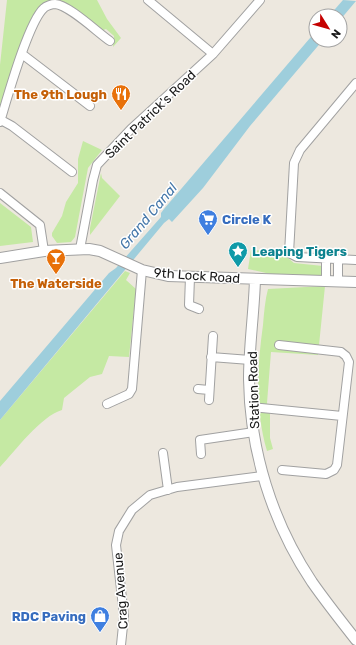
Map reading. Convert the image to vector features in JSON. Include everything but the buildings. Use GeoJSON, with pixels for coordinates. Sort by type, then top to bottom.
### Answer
{"type":"FeatureCollection","features":[{"type":"Feature","properties":{"kind":"street"},"geometry":{"type":"LineString","coordinates":[[148,0],[213,54]]}},
{"type":"Feature","properties":{"kind":"street","name":"Saint Patrick's Road"},"geometry":{"type":"LineString","coordinates":[[80,249],[93,180],[98,166],[131,129],[213,54],[260,0]]}},
{"type":"Feature","properties":{"kind":"street"},"geometry":{"type":"LineString","coordinates":[[72,172],[12,126],[0,121],[22,54],[36,18],[44,8],[54,4],[64,7],[110,41]]}},
{"type":"Feature","properties":{"kind":"street"},"geometry":{"type":"LineString","coordinates":[[22,54],[90,106]]}},
{"type":"Feature","properties":{"kind":"street"},"geometry":{"type":"LineString","coordinates":[[356,83],[300,150],[292,170],[289,253],[297,257],[356,260]]}},
{"type":"Feature","properties":{"kind":"street"},"geometry":{"type":"LineString","coordinates":[[0,193],[40,225],[44,251]]}},
{"type":"Feature","properties":{"kind":"street","name":"9th Lock Road"},"geometry":{"type":"LineString","coordinates":[[0,258],[44,251],[80,249],[100,251],[142,270],[168,276],[356,282]]}},
{"type":"Feature","properties":{"kind":"street"},"geometry":{"type":"LineString","coordinates":[[326,259],[326,281]]}},
{"type":"Feature","properties":{"kind":"street"},"geometry":{"type":"LineString","coordinates":[[338,260],[338,281]]}},
{"type":"Feature","properties":{"kind":"street"},"geometry":{"type":"LineString","coordinates":[[107,404],[129,394],[132,389],[142,270]]}},
{"type":"Feature","properties":{"kind":"street"},"geometry":{"type":"LineString","coordinates":[[190,277],[190,306],[199,309]]}},
{"type":"Feature","properties":{"kind":"street","name":"Station Road"},"geometry":{"type":"LineString","coordinates":[[255,279],[250,360],[251,407],[262,476],[286,534],[312,581],[356,640]]}},
{"type":"Feature","properties":{"kind":"street"},"geometry":{"type":"LineString","coordinates":[[209,400],[213,336]]}},
{"type":"Feature","properties":{"kind":"street"},"geometry":{"type":"LineString","coordinates":[[280,346],[341,352],[346,356],[349,362],[337,465],[334,470],[326,474],[282,470]]}},
{"type":"Feature","properties":{"kind":"street"},"geometry":{"type":"LineString","coordinates":[[211,357],[250,360]]}},
{"type":"Feature","properties":{"kind":"street"},"geometry":{"type":"LineString","coordinates":[[198,389],[210,390]]}},
{"type":"Feature","properties":{"kind":"street"},"geometry":{"type":"LineString","coordinates":[[251,407],[342,416]]}},
{"type":"Feature","properties":{"kind":"street"},"geometry":{"type":"LineString","coordinates":[[202,454],[200,440],[254,432]]}},
{"type":"Feature","properties":{"kind":"street"},"geometry":{"type":"LineString","coordinates":[[163,453],[168,490]]}},
{"type":"Feature","properties":{"kind":"street","name":"Crag Avenue"},"geometry":{"type":"LineString","coordinates":[[121,645],[124,616],[116,551],[119,531],[127,516],[138,503],[150,495],[168,490],[262,476]]}},
{"type":"Feature","properties":{"kind":"green space"},"geometry":{"type":"Polygon","coordinates":[[[7,0],[97,0],[107,19],[121,38],[113,47],[114,36],[106,29],[101,31],[63,3],[41,11],[0,115],[0,65],[7,0]]]}},
{"type":"Feature","properties":{"kind":"green space"},"geometry":{"type":"Polygon","coordinates":[[[83,141],[102,150],[88,168],[75,237],[71,242],[57,243],[52,236],[52,233],[62,216],[66,202],[78,183],[78,159],[83,141]]]}},
{"type":"Feature","properties":{"kind":"green space"},"geometry":{"type":"Polygon","coordinates":[[[101,173],[102,178],[120,196],[90,235],[90,228],[101,173]]]}},
{"type":"Feature","properties":{"kind":"green space"},"geometry":{"type":"Polygon","coordinates":[[[0,203],[31,227],[33,242],[0,246],[0,203]]]}},
{"type":"Feature","properties":{"kind":"green space"},"geometry":{"type":"Polygon","coordinates":[[[251,250],[287,252],[288,258],[294,263],[323,266],[323,275],[275,275],[248,269],[251,250]]]}},
{"type":"Feature","properties":{"kind":"green space"},"geometry":{"type":"Polygon","coordinates":[[[125,271],[130,273],[126,280],[136,289],[129,357],[109,356],[102,374],[90,377],[64,398],[62,410],[37,426],[0,467],[0,420],[125,271]]]}},
{"type":"Feature","properties":{"kind":"green space"},"geometry":{"type":"Polygon","coordinates":[[[325,286],[318,355],[271,352],[267,403],[270,414],[270,438],[273,449],[267,451],[260,420],[258,373],[265,302],[268,289],[325,286]]]}},
{"type":"Feature","properties":{"kind":"water"},"geometry":{"type":"Polygon","coordinates":[[[343,0],[356,1],[348,10],[348,8],[336,8],[343,0]]]}},
{"type":"Feature","properties":{"kind":"water"},"geometry":{"type":"Polygon","coordinates":[[[308,40],[308,48],[316,48],[250,126],[203,188],[172,222],[169,219],[164,223],[0,420],[0,401],[109,273],[116,268],[161,217],[161,213],[308,40]]]}},
{"type":"Feature","properties":{"kind":"place","name":"The 9th Lough"},"geometry":{"type":"Point","coordinates":[121,111]}},
{"type":"Feature","properties":{"kind":"place","name":"Circle K"},"geometry":{"type":"Point","coordinates":[208,236]}},
{"type":"Feature","properties":{"kind":"place","name":"Leaping Tigers"},"geometry":{"type":"Point","coordinates":[238,268]}},
{"type":"Feature","properties":{"kind":"place","name":"The Waterside"},"geometry":{"type":"Point","coordinates":[56,275]}},
{"type":"Feature","properties":{"kind":"place","name":"RDC Paving"},"geometry":{"type":"Point","coordinates":[100,633]}},
{"type":"Feature","properties":{"kind":"water label","name":"Grand Canal"},"geometry":{"type":"Point","coordinates":[148,216]}}]}
